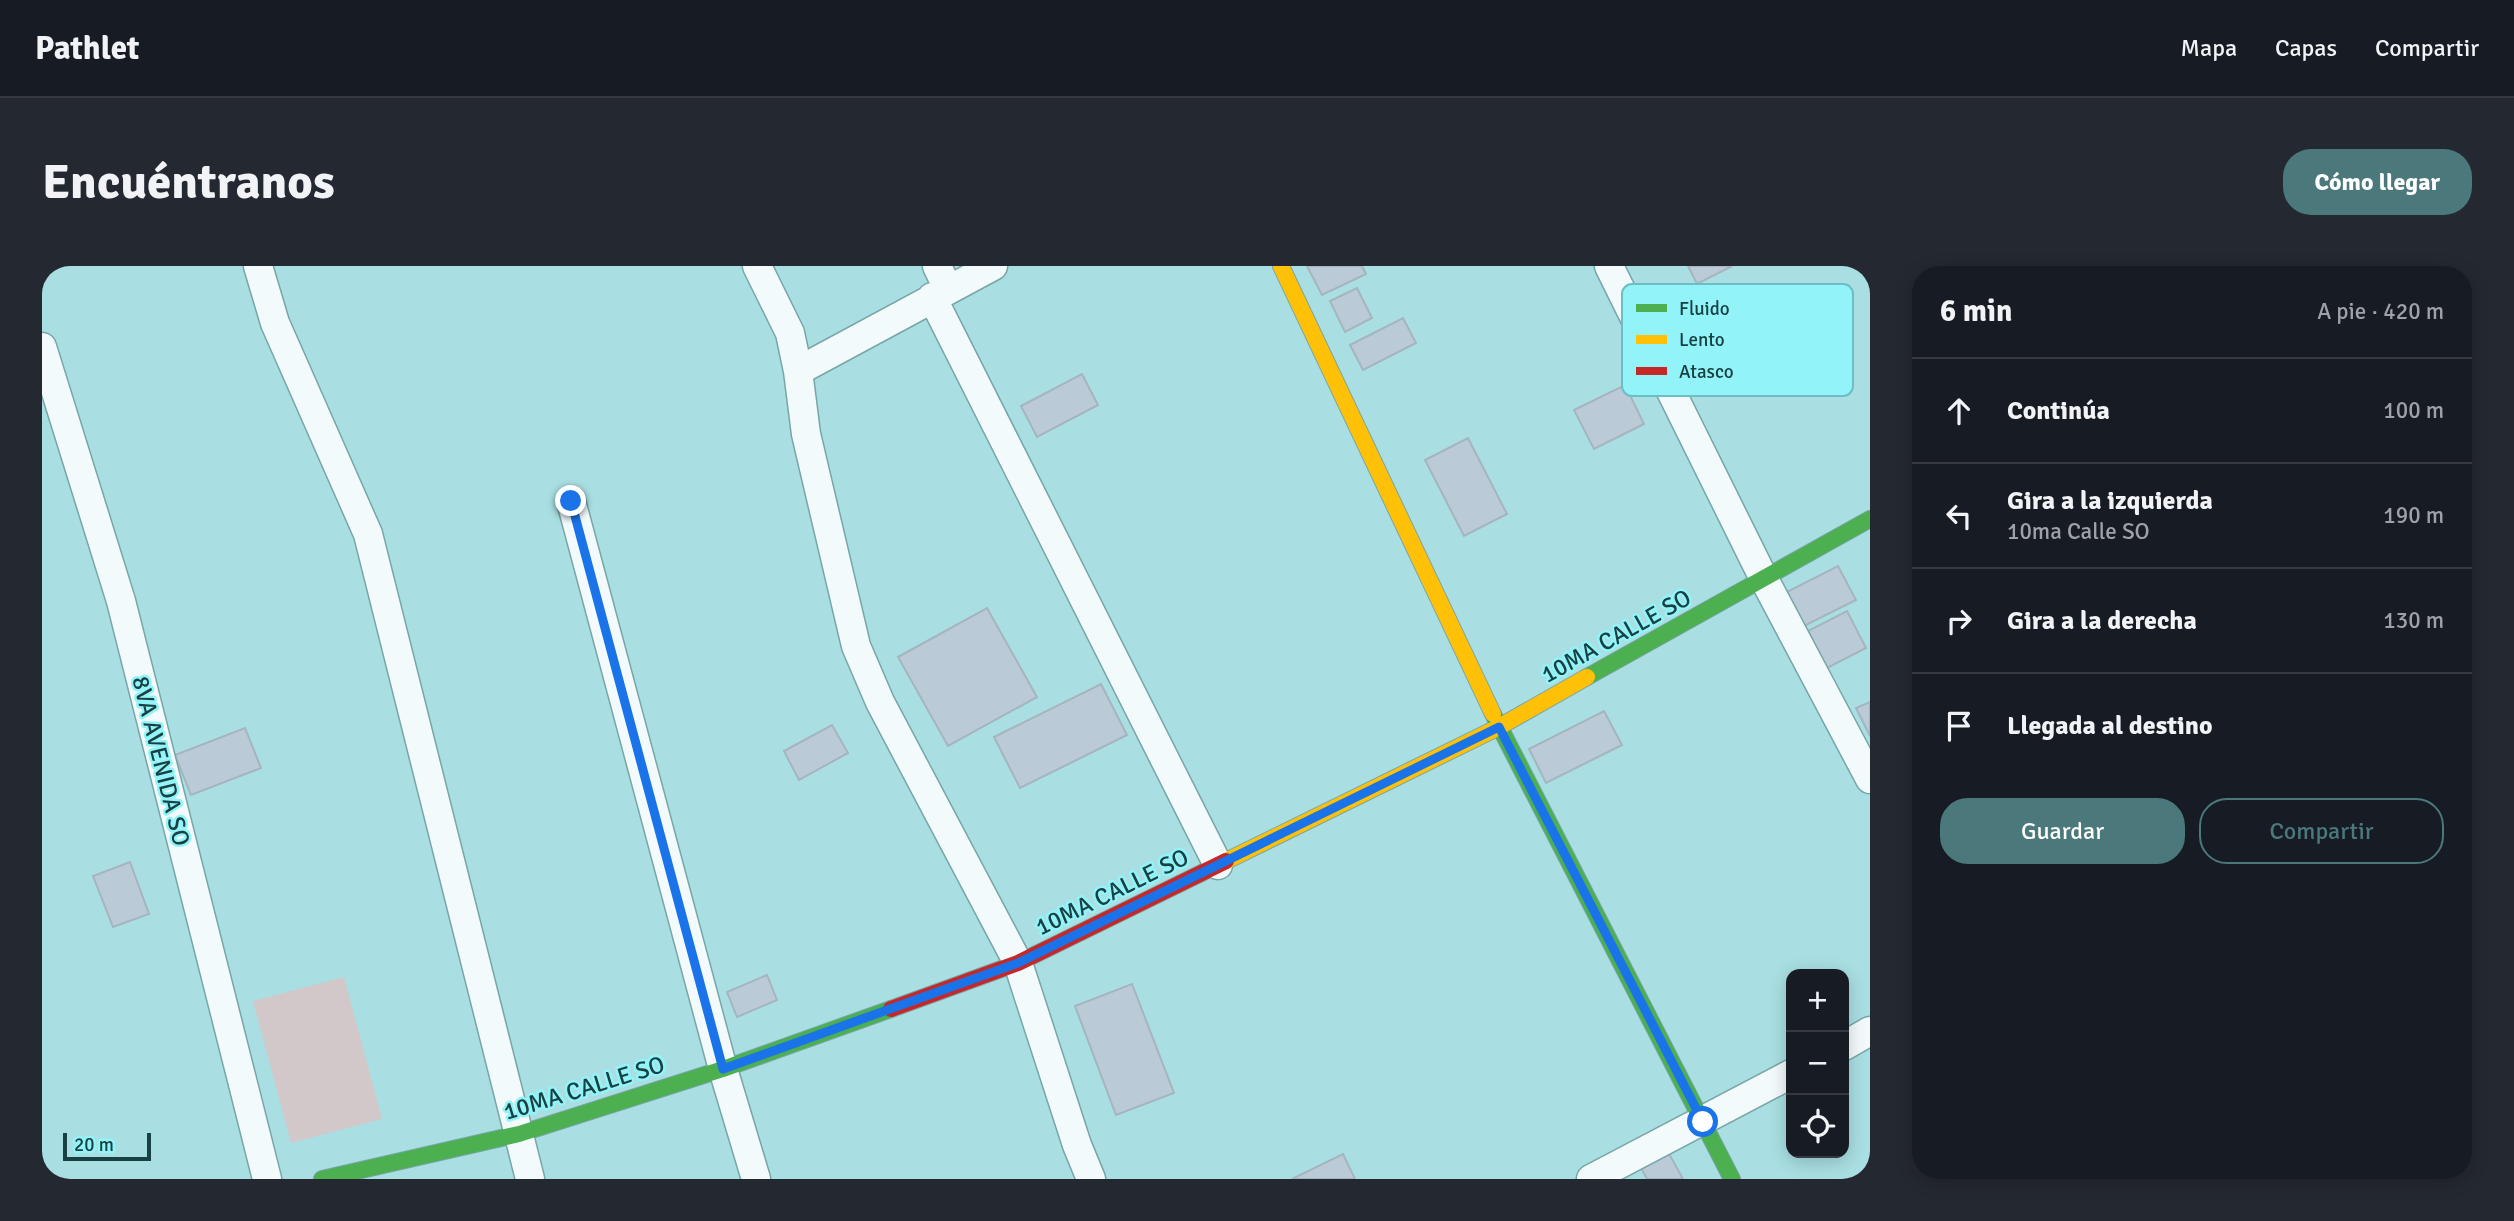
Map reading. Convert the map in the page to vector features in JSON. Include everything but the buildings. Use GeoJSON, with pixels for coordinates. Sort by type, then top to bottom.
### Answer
{"type":"FeatureCollection","features":[{"type":"Feature","properties":{"kind":"street"},"geometry":{"type":"LineString","coordinates":[[258,266],[275,323],[368,534],[530,1179]]}},
{"type":"Feature","properties":{"kind":"street"},"geometry":{"type":"LineString","coordinates":[[757,266],[790,332],[806,434],[856,646],[880,702],[1018,963],[1090,1179]]}},
{"type":"Feature","properties":{"kind":"street"},"geometry":{"type":"LineString","coordinates":[[798,371],[939,284],[993,266]]}},
{"type":"Feature","properties":{"kind":"street"},"geometry":{"type":"LineString","coordinates":[[1281,266],[1499,727],[1732,1179]]}},
{"type":"Feature","properties":{"kind":"street"},"geometry":{"type":"LineString","coordinates":[[1609,266],[1622,292]]}},
{"type":"Feature","properties":{"kind":"street"},"geometry":{"type":"LineString","coordinates":[[939,284],[1218,865]]}},
{"type":"Feature","properties":{"kind":"street","name":"8VA AVENIDA SO"},"geometry":{"type":"LineString","coordinates":[[42,347],[121,601],[267,1179]]}},
{"type":"Feature","properties":{"kind":"street"},"geometry":{"type":"LineString","coordinates":[[1673,396],[1764,579],[1870,779]]}},
{"type":"Feature","properties":{"kind":"street"},"geometry":{"type":"LineString","coordinates":[[571,501],[723,1069],[756,1179]]}},
{"type":"Feature","properties":{"kind":"street","name":"10MA CALLE SO"},"geometry":{"type":"LineString","coordinates":[[322,1179],[519,1134],[723,1069],[1018,963],[1499,727],[1870,519]]}},
{"type":"Feature","properties":{"kind":"street"},"geometry":{"type":"LineString","coordinates":[[1849,1043],[1870,1031]]}},
{"type":"Feature","properties":{"kind":"street"},"geometry":{"type":"LineString","coordinates":[[1591,1179],[1786,1077]]}},
{"type":"Feature","properties":{"kind":"shaded area"},"geometry":{"type":"Polygon","coordinates":[[[344,977],[382,1119],[291,1143],[253,1001],[344,977]]]}},
{"type":"Feature","properties":{"kind":"traffic: fast"},"geometry":{"type":"LineString","coordinates":[[1587,677],[1870,519]]}},
{"type":"Feature","properties":{"kind":"traffic: fast"},"geometry":{"type":"LineString","coordinates":[[1493,714],[1732,1179]]}},
{"type":"Feature","properties":{"kind":"traffic: fast"},"geometry":{"type":"LineString","coordinates":[[322,1179],[519,1134],[723,1069],[891,1009]]}},
{"type":"Feature","properties":{"kind":"traffic: slow"},"geometry":{"type":"LineString","coordinates":[[1281,266],[1493,714]]}},
{"type":"Feature","properties":{"kind":"traffic: slow"},"geometry":{"type":"LineString","coordinates":[[1226,861],[1499,727],[1587,677]]}},
{"type":"Feature","properties":{"kind":"traffic: jam"},"geometry":{"type":"LineString","coordinates":[[891,1009],[1018,963],[1226,861]]}},
{"type":"Feature","properties":{"kind":"route"},"geometry":{"type":"LineString","coordinates":[[571,501],[723,1069],[1018,963],[1499,727],[1703,1122]]}}]}
